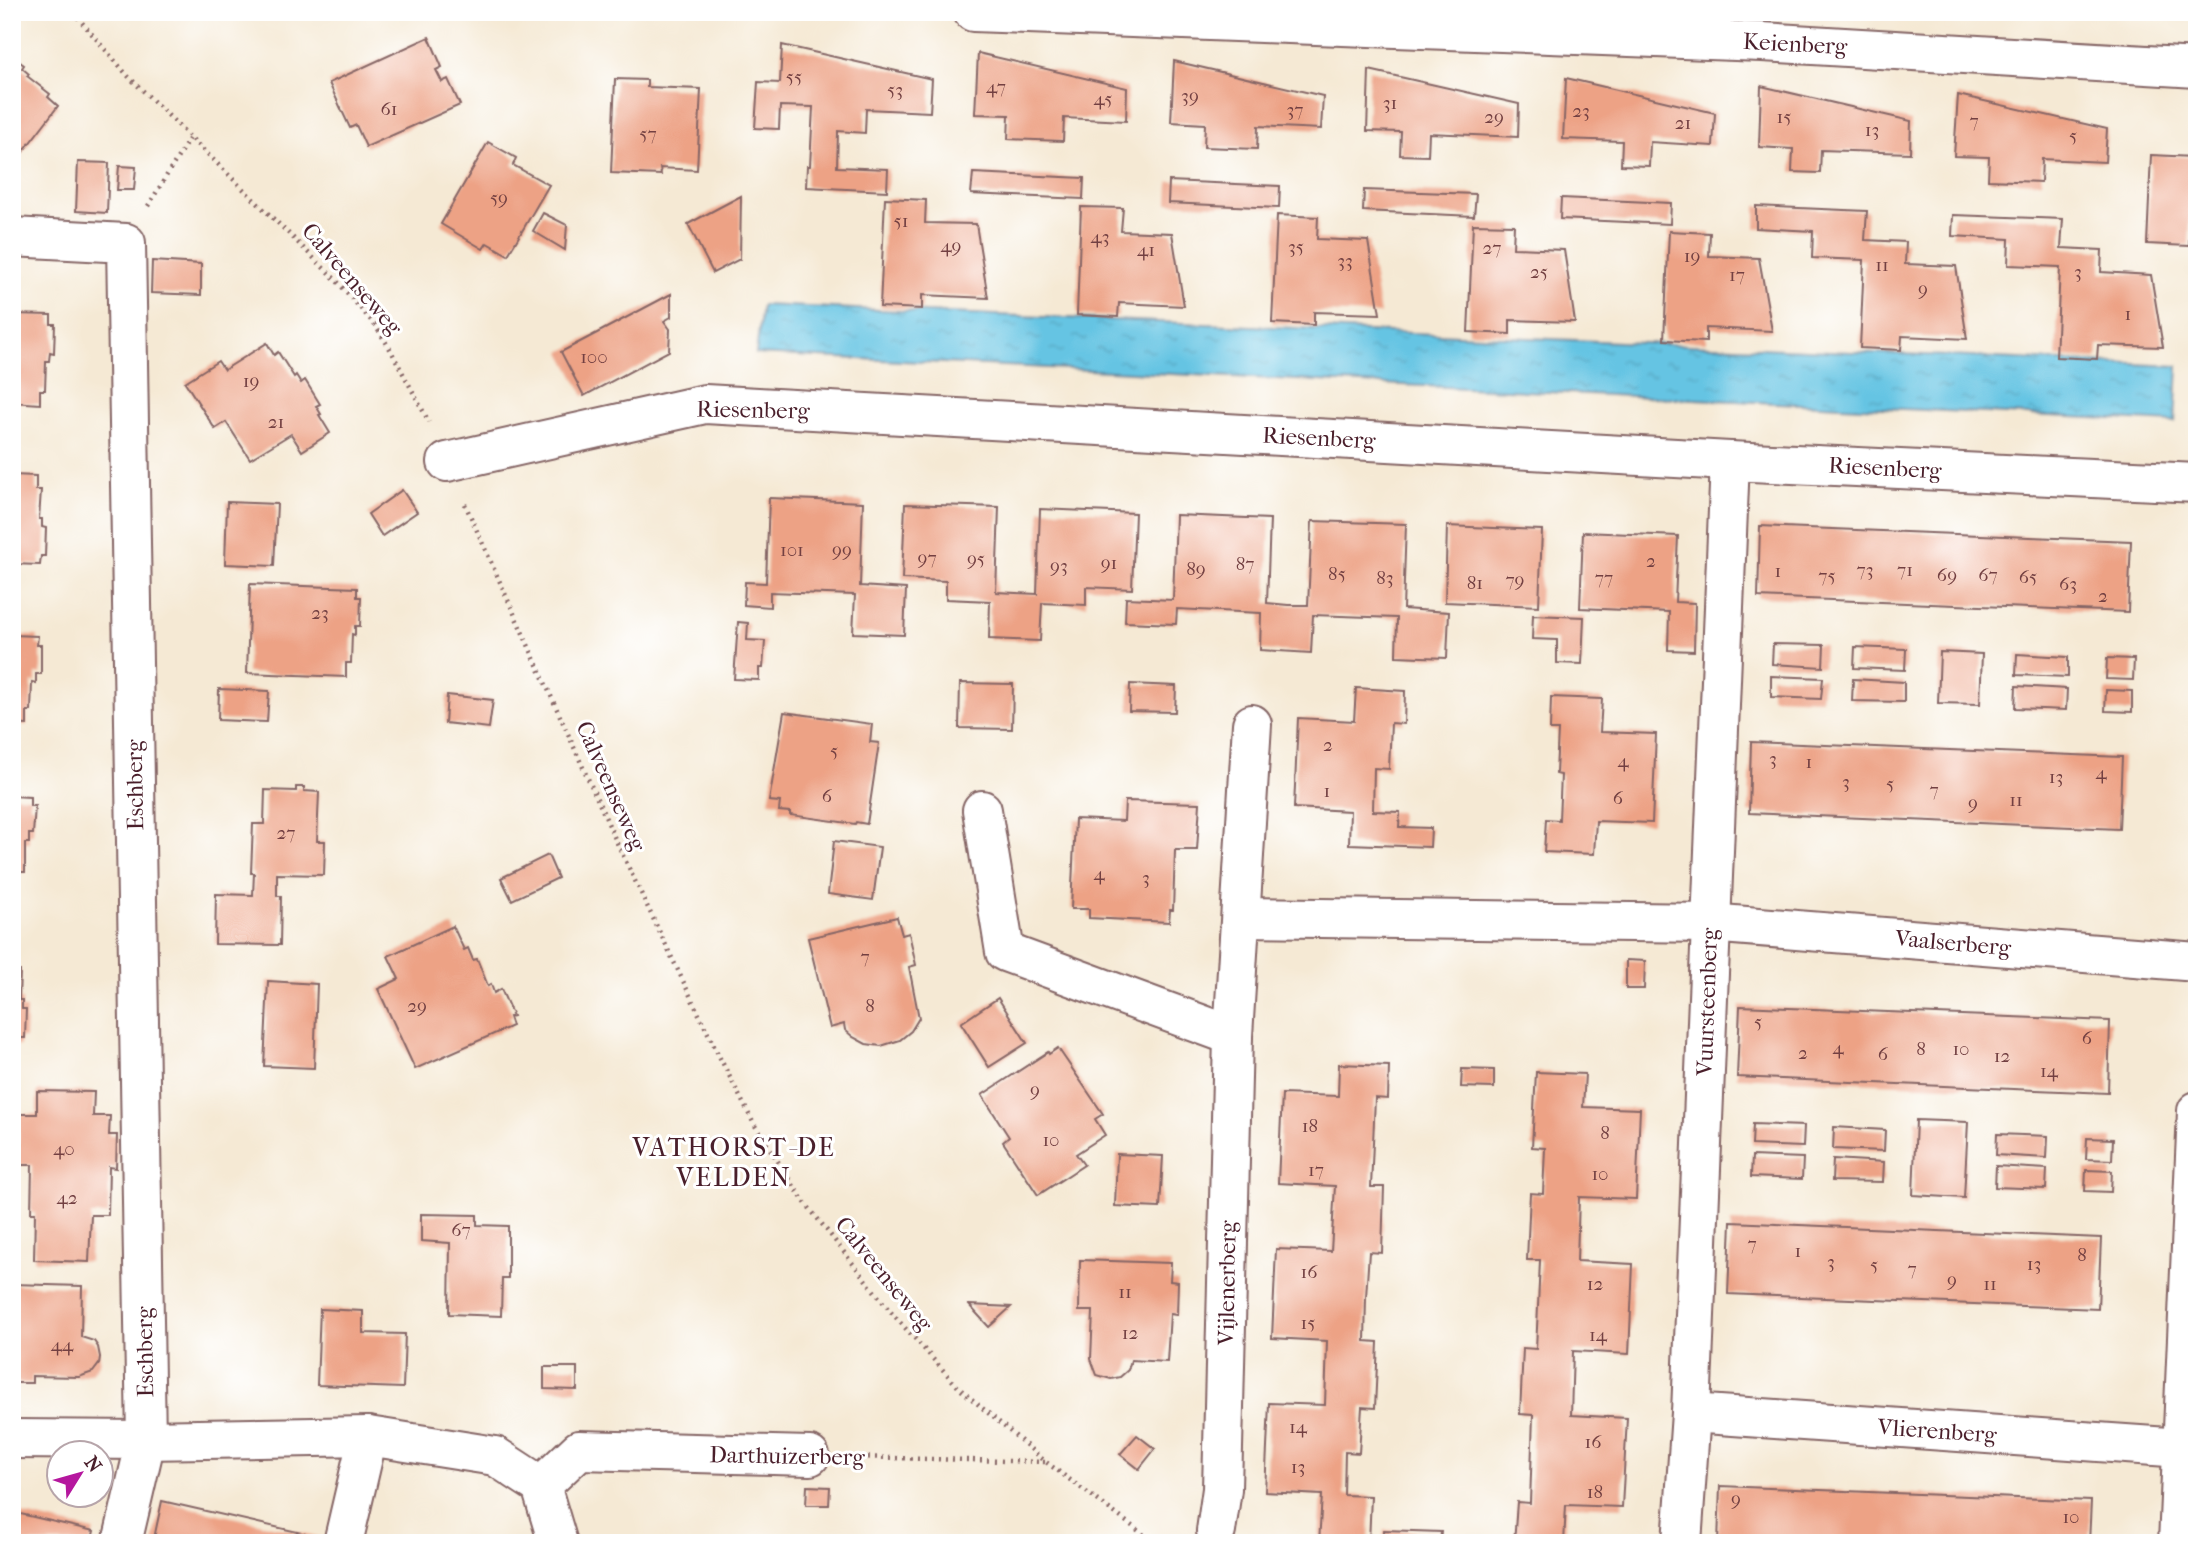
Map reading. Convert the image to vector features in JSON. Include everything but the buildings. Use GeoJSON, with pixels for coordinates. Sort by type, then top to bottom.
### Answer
{"type":"FeatureCollection","features":[{"type":"Feature","properties":{"kind":"street","name":"Keienberg"},"geometry":{"type":"LineString","coordinates":[[973,12],[1762,27],[2197,68]]}},
{"type":"Feature","properties":{"kind":"street"},"geometry":{"type":"LineString","coordinates":[[12,237],[126,243]]}},
{"type":"Feature","properties":{"kind":"street","name":"Eschberg"},"geometry":{"type":"LineString","coordinates":[[126,243],[146,1440]]}},
{"type":"Feature","properties":{"kind":"street","name":"Riesenberg"},"geometry":{"type":"LineString","coordinates":[[447,462],[705,404],[1730,461],[2197,482]]}},
{"type":"Feature","properties":{"kind":"street","name":"Vuursteenberg"},"geometry":{"type":"LineString","coordinates":[[1682,1543],[1691,1413],[1730,461]]}},
{"type":"Feature","properties":{"kind":"street","name":"Vijlenerberg"},"geometry":{"type":"LineString","coordinates":[[1216,1531],[1222,1489],[1233,1036],[1252,724]]}},
{"type":"Feature","properties":{"kind":"street"},"geometry":{"type":"LineString","coordinates":[[982,810],[1005,951],[1233,1036]]}},
{"type":"Feature","properties":{"kind":"street"},"geometry":{"type":"LineString","coordinates":[[1241,917],[1710,923]]}},
{"type":"Feature","properties":{"kind":"street","name":"Vaalserberg"},"geometry":{"type":"LineString","coordinates":[[1710,923],[2197,962]]}},
{"type":"Feature","properties":{"kind":"street"},"geometry":{"type":"LineString","coordinates":[[2178,1543],[2197,1111]]}},
{"type":"Feature","properties":{"kind":"street","name":"Vlierenberg"},"geometry":{"type":"LineString","coordinates":[[1691,1413],[2182,1448]]}},
{"type":"Feature","properties":{"kind":"street"},"geometry":{"type":"LineString","coordinates":[[343,1543],[368,1436]]}},
{"type":"Feature","properties":{"kind":"street"},"geometry":{"type":"LineString","coordinates":[[12,1439],[146,1440],[368,1436],[495,1456],[541,1486],[558,1543]]}},
{"type":"Feature","properties":{"kind":"street"},"geometry":{"type":"LineString","coordinates":[[122,1543],[146,1440]]}},
{"type":"Feature","properties":{"kind":"street","name":"Darthuizerberg"},"geometry":{"type":"LineString","coordinates":[[541,1486],[579,1450],[810,1456]]}},
{"type":"Feature","properties":{"kind":"path","name":"Calveenseweg"},"geometry":{"type":"LineString","coordinates":[[73,12],[128,76],[190,139],[315,257],[374,324],[389,347],[423,410],[616,841],[719,1056],[754,1124],[824,1229],[897,1319],[960,1389],[1046,1462],[1156,1543]]}},
{"type":"Feature","properties":{"kind":"path"},"geometry":{"type":"LineString","coordinates":[[126,243],[190,139]]}},
{"type":"Feature","properties":{"kind":"path","name":"Darthuizerberg"},"geometry":{"type":"LineString","coordinates":[[810,1456],[1046,1462]]}},
{"type":"Feature","properties":{"kind":"water"},"geometry":{"type":"Polygon","coordinates":[[[762,305],[2178,366],[2175,422],[756,354],[762,305]]]}},
{"type":"Feature","properties":{"kind":"district","name":"VATHORST-DE VELDEN"},"geometry":{"type":"Point","coordinates":[734,1162]}}]}
